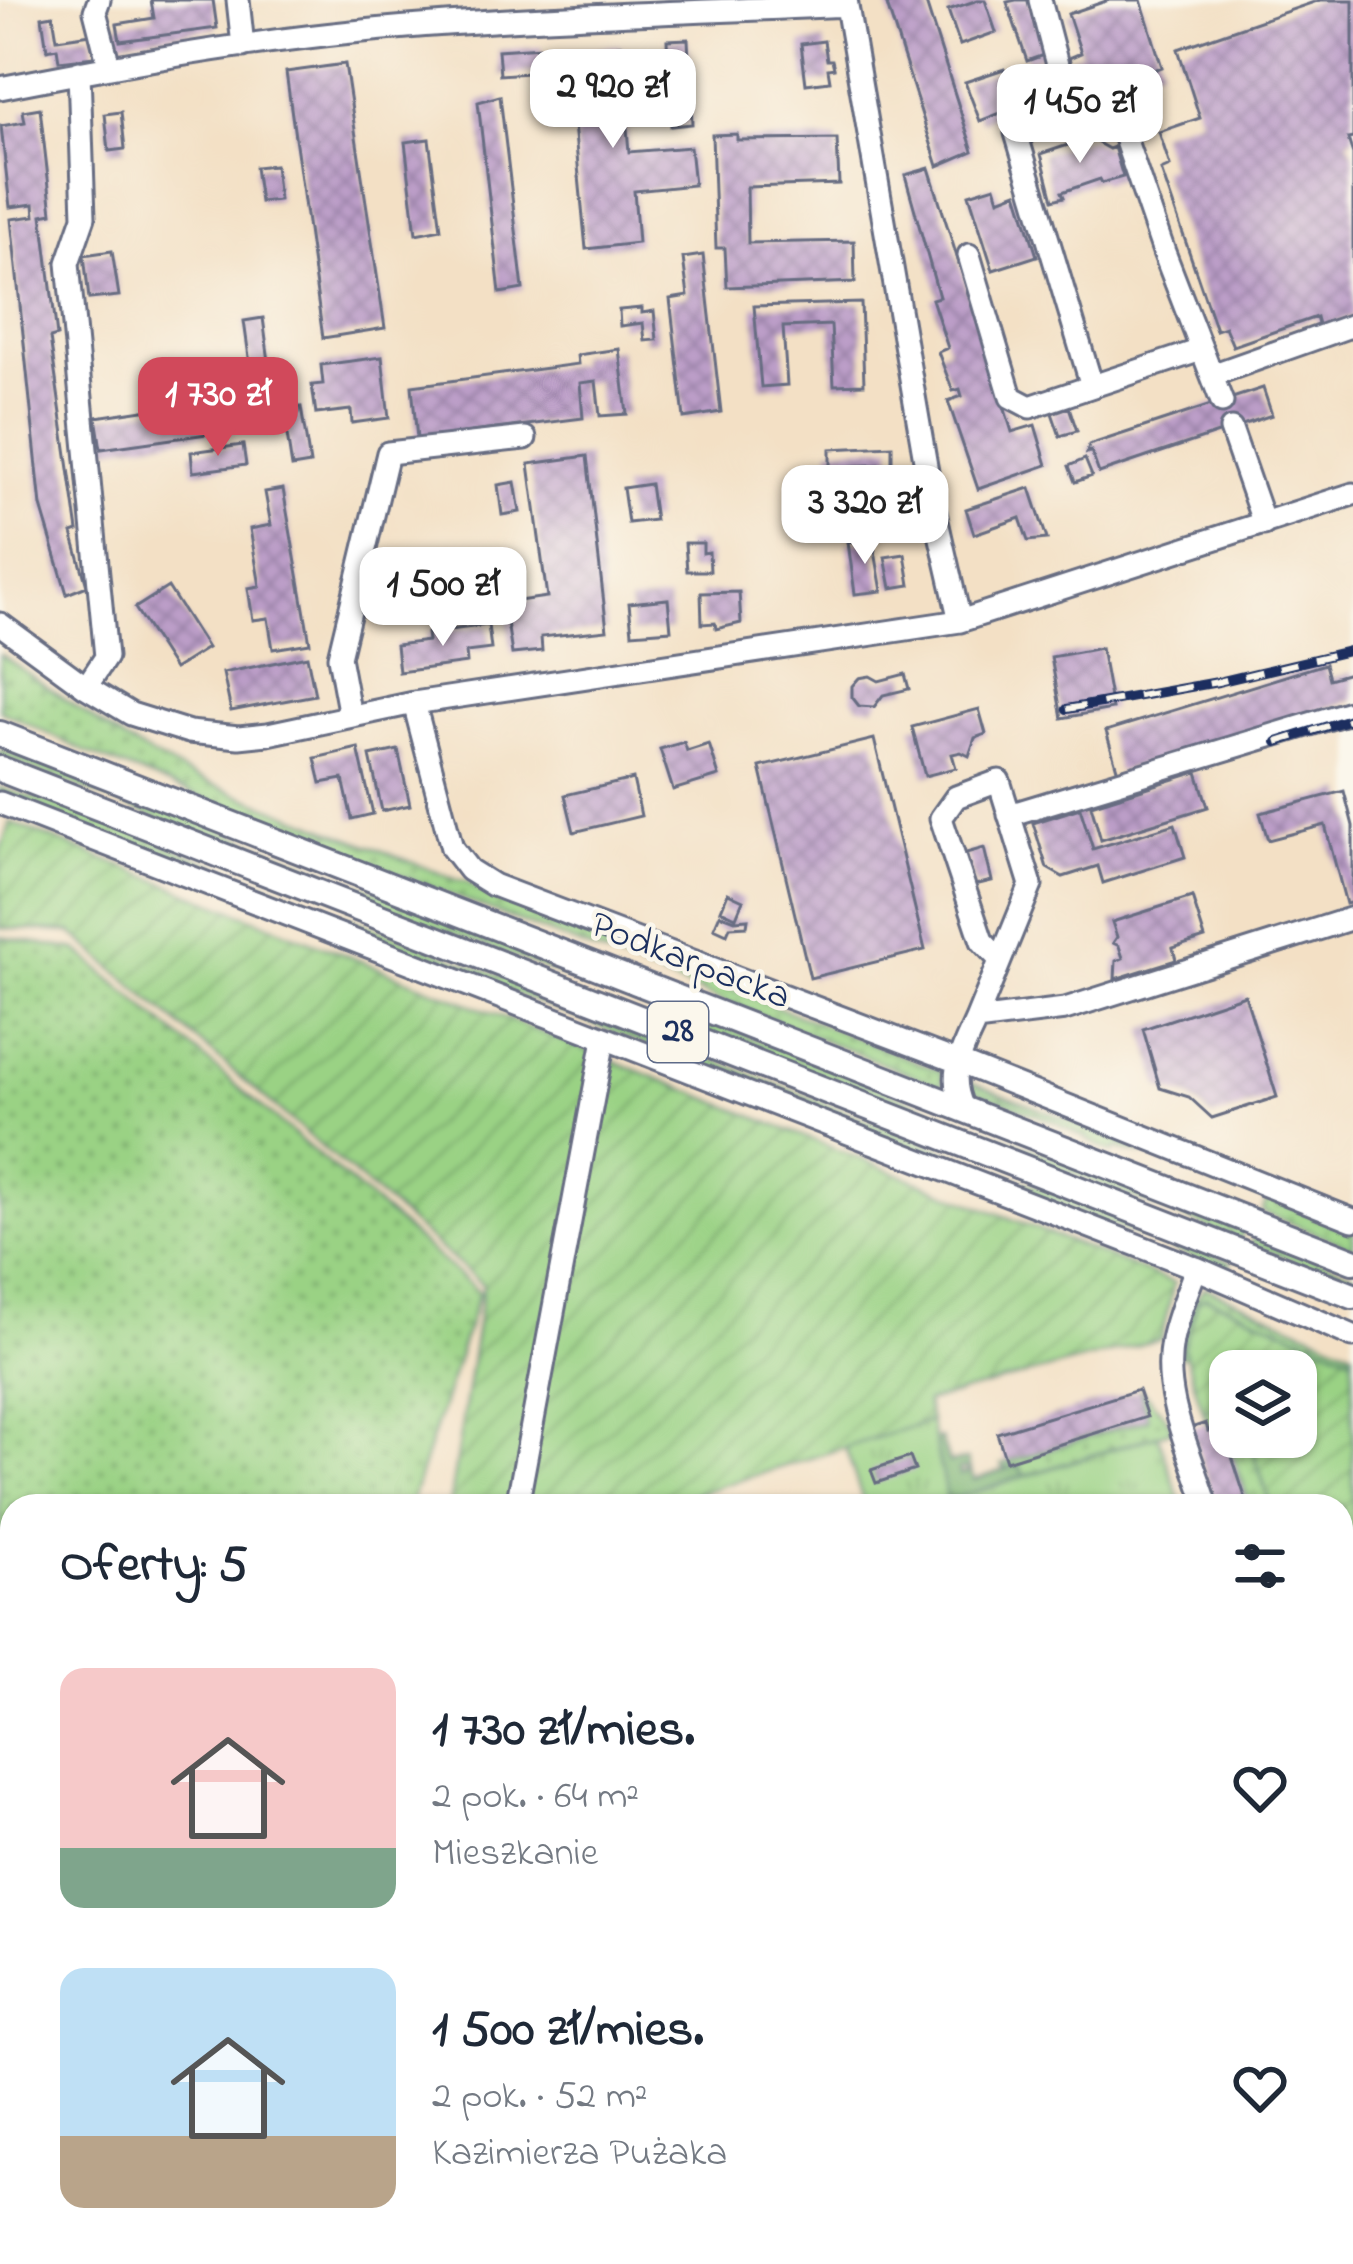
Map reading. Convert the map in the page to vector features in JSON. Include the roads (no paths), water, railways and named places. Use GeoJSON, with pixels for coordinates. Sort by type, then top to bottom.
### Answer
{"type":"FeatureCollection","features":[{"type":"Feature","properties":{"kind":"main road","name":"Podkarpacka"},"geometry":{"type":"LineString","coordinates":[[0,734],[1353,1261]]}},
{"type":"Feature","properties":{"kind":"main road","name":"Podkarpacka"},"geometry":{"type":"LineString","coordinates":[[0,769],[1353,1296]]}},
{"type":"Feature","properties":{"kind":"street"},"geometry":{"type":"LineString","coordinates":[[99,0],[95,10],[109,66]]}},
{"type":"Feature","properties":{"kind":"street"},"geometry":{"type":"LineString","coordinates":[[238,0],[243,46]]}},
{"type":"Feature","properties":{"kind":"street"},"geometry":{"type":"LineString","coordinates":[[1040,0],[1066,104]]}},
{"type":"Feature","properties":{"kind":"street"},"geometry":{"type":"LineString","coordinates":[[0,88],[109,66],[308,37],[846,3],[931,495],[960,621]]}},
{"type":"Feature","properties":{"kind":"street"},"geometry":{"type":"LineString","coordinates":[[79,72],[85,217],[68,263],[106,657],[86,687]]}},
{"type":"Feature","properties":{"kind":"street"},"geometry":{"type":"LineString","coordinates":[[1092,386],[1016,133],[1028,115],[1066,104],[1112,100],[1222,402]]}},
{"type":"Feature","properties":{"kind":"street"},"geometry":{"type":"LineString","coordinates":[[969,255],[1012,398],[1030,406],[1201,350]]}},
{"type":"Feature","properties":{"kind":"street"},"geometry":{"type":"LineString","coordinates":[[1212,376],[1353,325]]}},
{"type":"Feature","properties":{"kind":"street"},"geometry":{"type":"LineString","coordinates":[[1231,429],[1264,524]]}},
{"type":"Feature","properties":{"kind":"street"},"geometry":{"type":"LineString","coordinates":[[350,716],[339,656],[388,453],[525,438]]}},
{"type":"Feature","properties":{"kind":"street"},"geometry":{"type":"LineString","coordinates":[[0,624],[86,687],[131,713],[161,725],[216,736],[268,734],[414,703],[960,621],[1353,494]]}},
{"type":"Feature","properties":{"kind":"street"},"geometry":{"type":"LineString","coordinates":[[414,703],[447,836],[469,870],[512,892],[958,1062],[1347,1218],[1353,1196]]}},
{"type":"Feature","properties":{"kind":"street"},"geometry":{"type":"LineString","coordinates":[[1009,815],[1353,713]]}},
{"type":"Feature","properties":{"kind":"street"},"geometry":{"type":"LineString","coordinates":[[963,1108],[954,1088],[958,1062],[1031,884],[999,781],[956,797],[941,818],[982,941],[999,959]]}},
{"type":"Feature","properties":{"kind":"street"},"geometry":{"type":"LineString","coordinates":[[0,803],[1196,1268],[1353,1336]]}},
{"type":"Feature","properties":{"kind":"street"},"geometry":{"type":"LineString","coordinates":[[976,1020],[1065,1009],[1353,918]]}},
{"type":"Feature","properties":{"kind":"street"},"geometry":{"type":"LineString","coordinates":[[519,1494],[604,1039]]}},
{"type":"Feature","properties":{"kind":"street"},"geometry":{"type":"LineString","coordinates":[[1196,1268],[1171,1345],[1170,1380],[1179,1426],[1203,1494]]}},
{"type":"Feature","properties":{"kind":"railway"},"geometry":{"type":"LineString","coordinates":[[1067,709],[1218,682],[1353,650]]}},
{"type":"Feature","properties":{"kind":"railway"},"geometry":{"type":"LineString","coordinates":[[1277,742],[1353,718]]}}]}
